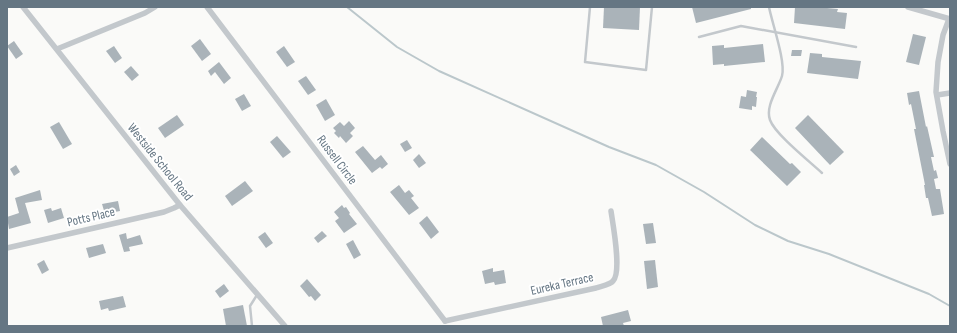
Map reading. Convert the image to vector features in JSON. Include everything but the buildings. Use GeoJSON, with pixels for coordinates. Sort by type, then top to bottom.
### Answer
{"type":"FeatureCollection","features":[{"type":"Feature","properties":{"kind":"street","name":"Westside School Road"},"geometry":{"type":"LineString","coordinates":[[23,7],[180,205],[285,326]]}},
{"type":"Feature","properties":{"kind":"street"},"geometry":{"type":"LineString","coordinates":[[56,49],[145,13],[155,7]]}},
{"type":"Feature","properties":{"kind":"street","name":"Russell Circle"},"geometry":{"type":"LineString","coordinates":[[207,7],[443,324]]}},
{"type":"Feature","properties":{"kind":"street"},"geometry":{"type":"LineString","coordinates":[[908,7],[950,19],[943,34],[938,62],[937,96],[942,132],[950,164]]}},
{"type":"Feature","properties":{"kind":"street"},"geometry":{"type":"LineString","coordinates":[[937,96],[950,93]]}},
{"type":"Feature","properties":{"kind":"street","name":"Potts Place"},"geometry":{"type":"LineString","coordinates":[[7,248],[164,212],[180,205]]}},
{"type":"Feature","properties":{"kind":"street","name":"Eureka Terrace"},"geometry":{"type":"LineString","coordinates":[[443,324],[596,288],[612,282],[617,277],[617,261],[611,211]]}},
{"type":"Feature","properties":{"kind":"lane"},"geometry":{"type":"LineString","coordinates":[[590,7],[585,62],[646,70],[652,7]]}},
{"type":"Feature","properties":{"kind":"lane"},"geometry":{"type":"LineString","coordinates":[[768,7],[782,63],[782,75],[769,111],[770,120],[777,132],[822,173]]}},
{"type":"Feature","properties":{"kind":"lane"},"geometry":{"type":"LineString","coordinates":[[699,37],[741,26],[856,47]]}},
{"type":"Feature","properties":{"kind":"lane"},"geometry":{"type":"LineString","coordinates":[[252,326],[250,306],[258,295]]}},
{"type":"Feature","properties":{"kind":"waterway"},"geometry":{"type":"LineString","coordinates":[[347,7],[397,47],[439,71],[609,147],[656,165],[704,192],[755,225],[788,241],[829,254],[929,294],[950,306]]}}]}
